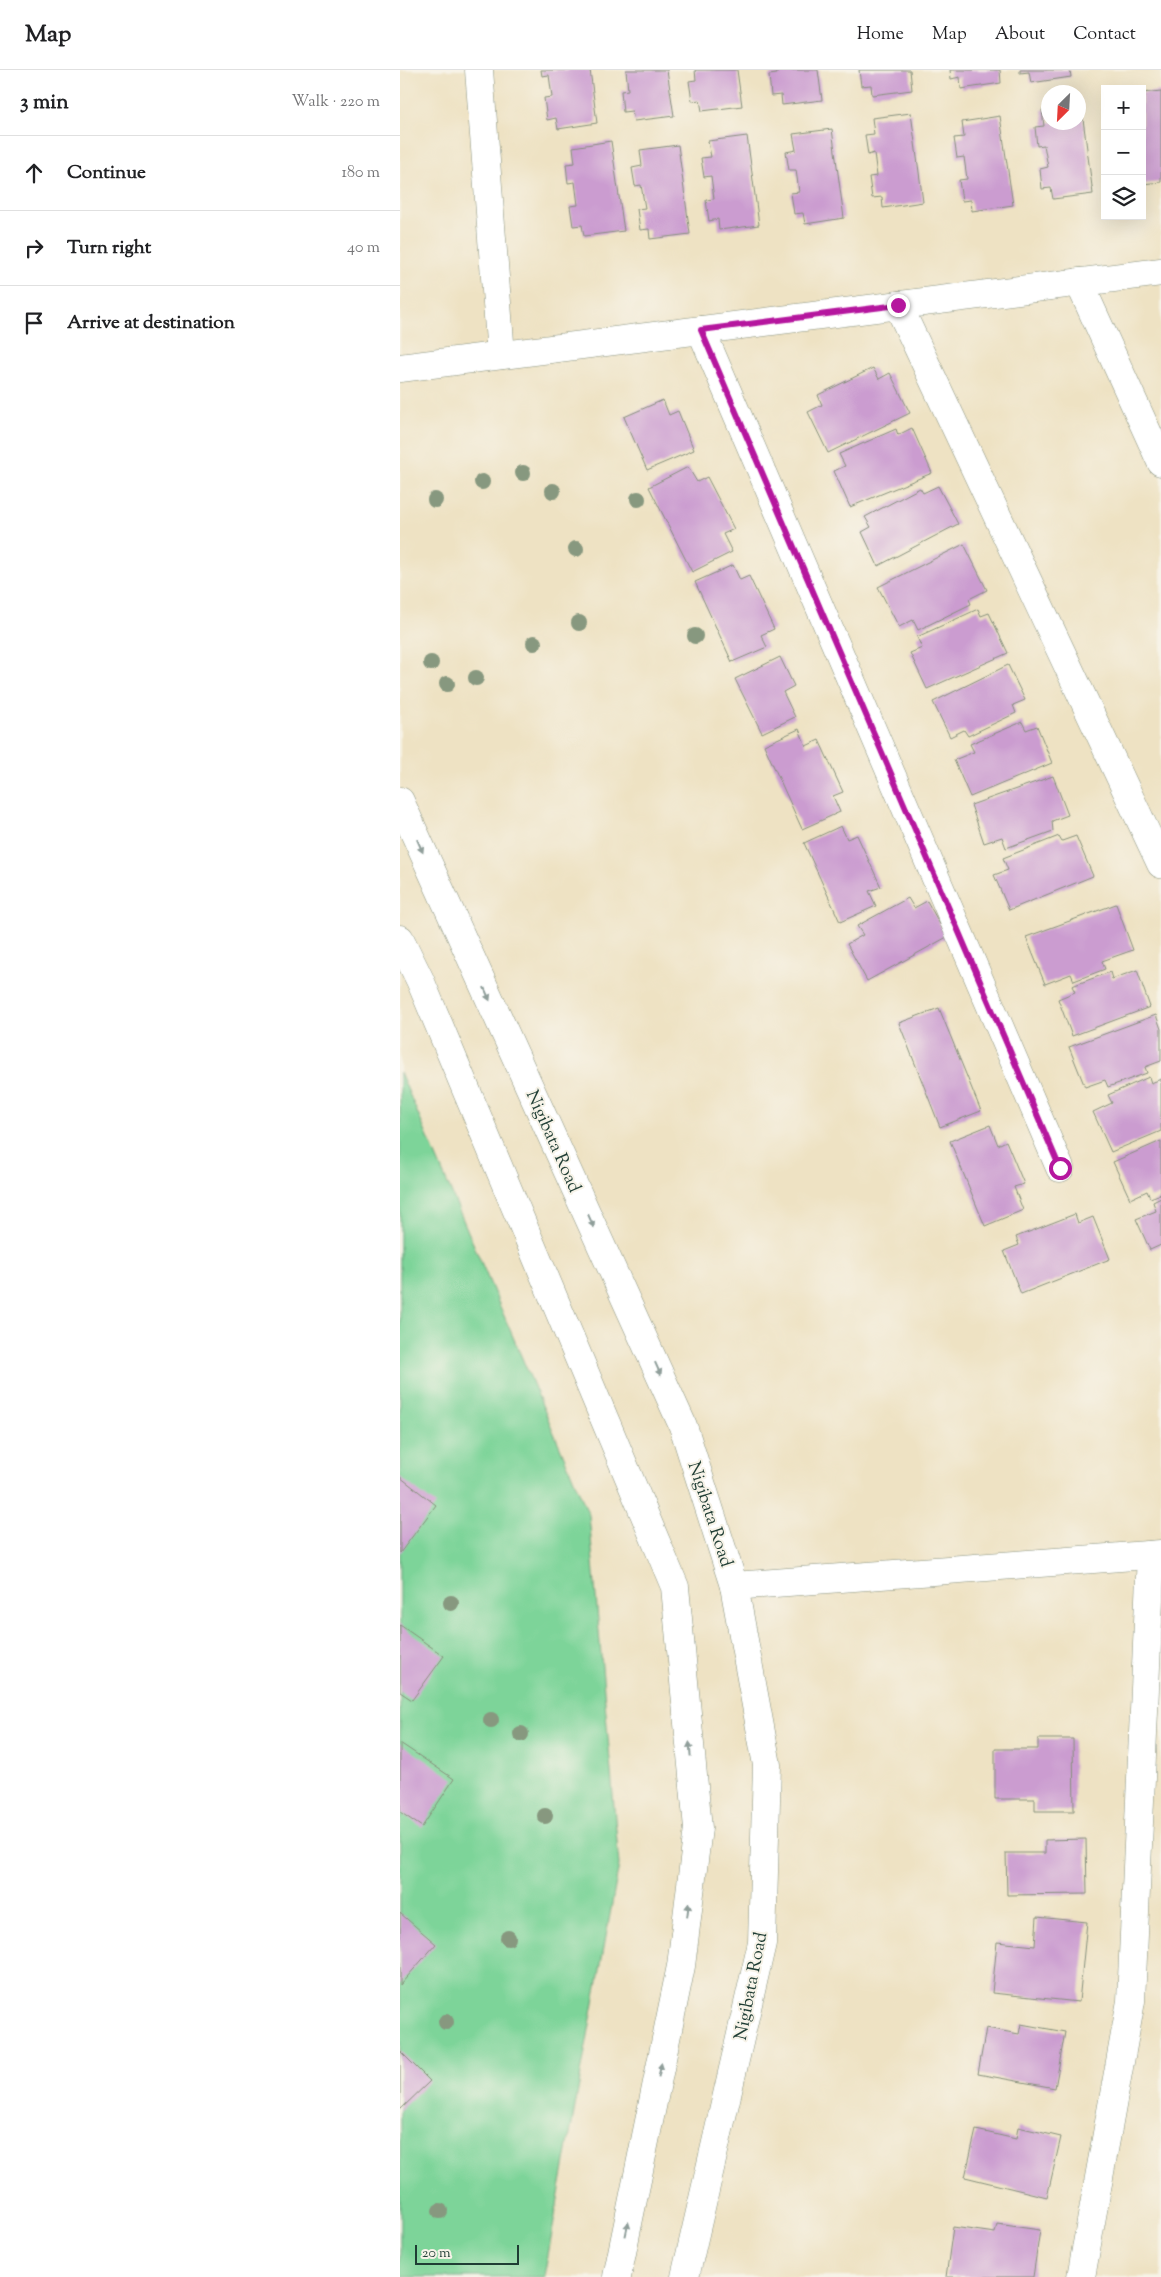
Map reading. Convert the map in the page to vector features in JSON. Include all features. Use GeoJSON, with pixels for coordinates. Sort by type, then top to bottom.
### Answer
{"type":"FeatureCollection","features":[{"type":"Feature","properties":{"kind":"street"},"geometry":{"type":"LineString","coordinates":[[478,70],[501,355]]}},
{"type":"Feature","properties":{"kind":"street"},"geometry":{"type":"LineString","coordinates":[[400,368],[1161,272]]}},
{"type":"Feature","properties":{"kind":"street"},"geometry":{"type":"LineString","coordinates":[[1078,282],[1161,462]]}},
{"type":"Feature","properties":{"kind":"street"},"geometry":{"type":"LineString","coordinates":[[898,305],[1161,864]]}},
{"type":"Feature","properties":{"kind":"street"},"geometry":{"type":"LineString","coordinates":[[701,330],[1060,1168]]}},
{"type":"Feature","properties":{"kind":"street","name":"Nigibata Road"},"geometry":{"type":"LineString","coordinates":[[400,802],[683,1426],[734,1586],[767,1765],[762,1943],[685,2277]]}},
{"type":"Feature","properties":{"kind":"street"},"geometry":{"type":"LineString","coordinates":[[400,939],[424,990],[675,1587],[698,1828],[681,1966],[617,2277]]}},
{"type":"Feature","properties":{"kind":"street"},"geometry":{"type":"LineString","coordinates":[[734,1586],[1156,1555],[1131,2001],[1081,2277]]}},
{"type":"Feature","properties":{"kind":"green space"},"geometry":{"type":"Polygon","coordinates":[[[400,1072],[589,1515],[619,1865],[544,2277],[400,2277],[400,1072]]]}},
{"type":"Feature","properties":{"kind":"building"},"geometry":{"type":"Polygon","coordinates":[[[541,70],[590,70],[597,123],[558,129],[556,118],[547,120],[544,98],[552,97],[549,75],[542,76],[541,70]]]}},
{"type":"Feature","properties":{"kind":"building"},"geometry":{"type":"Polygon","coordinates":[[[626,70],[667,70],[674,116],[634,121],[632,111],[623,112],[621,91],[628,90],[626,70]]]}},
{"type":"Feature","properties":{"kind":"building"},"geometry":{"type":"Polygon","coordinates":[[[695,70],[737,70],[742,106],[702,111],[700,100],[692,101],[689,81],[696,80],[695,70]]]}},
{"type":"Feature","properties":{"kind":"building"},"geometry":{"type":"Polygon","coordinates":[[[776,70],[818,70],[822,100],[782,105],[781,95],[771,96],[769,75],[777,74],[776,70]]]}},
{"type":"Feature","properties":{"kind":"building"},"geometry":{"type":"Polygon","coordinates":[[[859,70],[910,70],[912,90],[872,95],[871,85],[861,86],[859,70]]]}},
{"type":"Feature","properties":{"kind":"building"},"geometry":{"type":"Polygon","coordinates":[[[950,70],[1000,70],[1001,83],[961,89],[960,77],[951,79],[950,70]]]}},
{"type":"Feature","properties":{"kind":"building"},"geometry":{"type":"Polygon","coordinates":[[[1020,70],[1070,70],[1071,77],[1031,83],[1029,72],[1020,73],[1020,70]]]}},
{"type":"Feature","properties":{"kind":"building"},"geometry":{"type":"Polygon","coordinates":[[[1161,91],[1161,182],[1146,184],[1146,130],[1146,93],[1161,91]]]}},
{"type":"Feature","properties":{"kind":"building"},"geometry":{"type":"Polygon","coordinates":[[[911,113],[923,202],[883,208],[882,197],[872,198],[869,177],[877,176],[874,153],[868,155],[865,135],[874,134],[872,118],[911,113]]]}},
{"type":"Feature","properties":{"kind":"building"},"geometry":{"type":"Polygon","coordinates":[[[1000,116],[1013,205],[972,211],[971,200],[962,201],[959,180],[967,179],[964,157],[957,158],[954,138],[964,137],[962,122],[1000,116]]]}},
{"type":"Feature","properties":{"kind":"building"},"geometry":{"type":"Polygon","coordinates":[[[1041,126],[1041,130],[1084,130],[1093,194],[1053,199],[1051,188],[1042,189],[1040,169],[1048,167],[1044,145],[1037,146],[1035,127],[1041,126]]]}},
{"type":"Feature","properties":{"kind":"building"},"geometry":{"type":"Polygon","coordinates":[[[832,129],[844,218],[805,224],[803,213],[794,214],[791,193],[799,192],[796,170],[789,170],[786,152],[796,150],[793,134],[832,129]]]}},
{"type":"Feature","properties":{"kind":"building"},"geometry":{"type":"Polygon","coordinates":[[[747,136],[759,225],[719,230],[718,219],[709,221],[706,200],[714,199],[711,176],[704,177],[701,158],[711,157],[708,141],[747,136]]]}},
{"type":"Feature","properties":{"kind":"building"},"geometry":{"type":"Polygon","coordinates":[[[611,141],[624,231],[584,236],[582,225],[573,226],[570,206],[578,205],[575,182],[568,183],[566,164],[575,163],[573,147],[611,141]]]}},
{"type":"Feature","properties":{"kind":"building"},"geometry":{"type":"Polygon","coordinates":[[[678,145],[690,234],[650,239],[649,229],[640,230],[637,209],[645,208],[641,185],[635,186],[632,168],[642,166],[640,150],[678,145]]]}},
{"type":"Feature","properties":{"kind":"building"},"geometry":{"type":"Polygon","coordinates":[[[873,368],[879,379],[890,373],[910,413],[828,453],[808,412],[822,405],[818,395],[873,368]]]}},
{"type":"Feature","properties":{"kind":"building"},"geometry":{"type":"Polygon","coordinates":[[[663,400],[669,415],[678,411],[694,450],[647,470],[624,417],[663,400]]]}},
{"type":"Feature","properties":{"kind":"building"},"geometry":{"type":"Polygon","coordinates":[[[912,428],[932,473],[850,507],[834,471],[845,466],[839,454],[896,429],[898,435],[912,428]]]}},
{"type":"Feature","properties":{"kind":"building"},"geometry":{"type":"Polygon","coordinates":[[[688,467],[697,482],[707,477],[734,529],[723,534],[732,552],[692,572],[649,487],[688,467]]]}},
{"type":"Feature","properties":{"kind":"building"},"geometry":{"type":"Polygon","coordinates":[[[938,486],[958,524],[878,566],[862,532],[871,527],[865,517],[920,488],[923,493],[938,486]]]}},
{"type":"Feature","properties":{"kind":"building"},"geometry":{"type":"Polygon","coordinates":[[[964,544],[987,590],[969,599],[971,604],[918,630],[913,620],[899,627],[878,587],[964,544]]]}},
{"type":"Feature","properties":{"kind":"building"},"geometry":{"type":"Polygon","coordinates":[[[733,565],[740,580],[749,576],[774,629],[761,635],[767,647],[732,662],[695,582],[733,565]]]}},
{"type":"Feature","properties":{"kind":"building"},"geometry":{"type":"Polygon","coordinates":[[[978,609],[981,616],[989,613],[1008,653],[927,689],[910,653],[922,648],[917,637],[978,609]]]}},
{"type":"Feature","properties":{"kind":"building"},"geometry":{"type":"Polygon","coordinates":[[[780,657],[794,686],[783,692],[795,717],[762,733],[735,679],[780,657]]]}},
{"type":"Feature","properties":{"kind":"building"},"geometry":{"type":"Polygon","coordinates":[[[1008,665],[1025,700],[1013,705],[1016,713],[968,736],[964,730],[950,737],[933,702],[1008,665]]]}},
{"type":"Feature","properties":{"kind":"building"},"geometry":{"type":"Polygon","coordinates":[[[1022,722],[1026,730],[1037,726],[1052,763],[970,797],[954,760],[974,752],[970,744],[1022,722]]]}},
{"type":"Feature","properties":{"kind":"building"},"geometry":{"type":"Polygon","coordinates":[[[799,729],[806,746],[819,740],[843,792],[833,796],[840,812],[802,829],[764,745],[799,729]]]}},
{"type":"Feature","properties":{"kind":"building"},"geometry":{"type":"Polygon","coordinates":[[[1053,776],[1068,815],[1052,821],[1053,831],[1006,848],[1002,837],[984,843],[971,805],[1053,776]]]}},
{"type":"Feature","properties":{"kind":"building"},"geometry":{"type":"Polygon","coordinates":[[[841,826],[847,839],[857,835],[881,887],[869,891],[876,906],[840,922],[804,843],[841,826]]]}},
{"type":"Feature","properties":{"kind":"building"},"geometry":{"type":"Polygon","coordinates":[[[1059,836],[1062,841],[1076,836],[1093,876],[1009,910],[994,875],[1008,870],[1003,858],[1059,836]]]}},
{"type":"Feature","properties":{"kind":"building"},"geometry":{"type":"Polygon","coordinates":[[[908,898],[914,908],[927,901],[947,937],[867,981],[847,944],[863,935],[857,926],[908,898]]]}},
{"type":"Feature","properties":{"kind":"building"},"geometry":{"type":"Polygon","coordinates":[[[1116,904],[1133,950],[1102,961],[1105,969],[1074,981],[1071,974],[1045,984],[1026,937],[1116,904]]]}},
{"type":"Feature","properties":{"kind":"building"},"geometry":{"type":"Polygon","coordinates":[[[1137,970],[1150,1007],[1072,1036],[1058,999],[1075,992],[1072,986],[1110,972],[1112,979],[1137,970]]]}},
{"type":"Feature","properties":{"kind":"building"},"geometry":{"type":"Polygon","coordinates":[[[939,1008],[981,1111],[940,1127],[899,1023],[939,1008]]]}},
{"type":"Feature","properties":{"kind":"building"},"geometry":{"type":"Polygon","coordinates":[[[1156,1015],[1161,1029],[1161,1061],[1145,1067],[1147,1073],[1108,1087],[1105,1080],[1085,1087],[1069,1047],[1156,1015]]]}},
{"type":"Feature","properties":{"kind":"building"},"geometry":{"type":"Polygon","coordinates":[[[1149,1077],[1151,1083],[1161,1079],[1161,1131],[1111,1152],[1093,1112],[1112,1103],[1108,1095],[1149,1077]]]}},
{"type":"Feature","properties":{"kind":"building"},"geometry":{"type":"Polygon","coordinates":[[[990,1125],[998,1145],[1006,1141],[1024,1184],[1014,1187],[1023,1210],[985,1226],[950,1141],[990,1125]]]}},
{"type":"Feature","properties":{"kind":"building"},"geometry":{"type":"Polygon","coordinates":[[[1161,1141],[1161,1194],[1150,1198],[1147,1191],[1130,1199],[1113,1162],[1161,1141]]]}},
{"type":"Feature","properties":{"kind":"building"},"geometry":{"type":"Polygon","coordinates":[[[1161,1198],[1161,1245],[1150,1250],[1136,1219],[1156,1211],[1153,1202],[1161,1198]]]}},
{"type":"Feature","properties":{"kind":"building"},"geometry":{"type":"Polygon","coordinates":[[[1075,1214],[1078,1223],[1093,1217],[1110,1259],[1021,1294],[1004,1251],[1019,1245],[1016,1237],[1075,1214]]]}},
{"type":"Feature","properties":{"kind":"building"},"geometry":{"type":"Polygon","coordinates":[[[400,1477],[436,1505],[400,1553],[400,1477]]]}},
{"type":"Feature","properties":{"kind":"building"},"geometry":{"type":"Polygon","coordinates":[[[400,1625],[444,1656],[412,1700],[400,1692],[400,1625]]]}},
{"type":"Feature","properties":{"kind":"building"},"geometry":{"type":"Polygon","coordinates":[[[1038,1739],[1073,1739],[1074,1811],[1035,1811],[1035,1799],[995,1799],[995,1749],[1038,1749],[1038,1739]]]}},
{"type":"Feature","properties":{"kind":"building"},"geometry":{"type":"Polygon","coordinates":[[[400,1743],[454,1779],[422,1827],[400,1812],[400,1743]]]}},
{"type":"Feature","properties":{"kind":"building"},"geometry":{"type":"Polygon","coordinates":[[[1086,1839],[1087,1894],[1007,1895],[1006,1853],[1045,1853],[1045,1840],[1086,1839]]]}},
{"type":"Feature","properties":{"kind":"building"},"geometry":{"type":"Polygon","coordinates":[[[400,1913],[436,1944],[400,1985],[400,1913]]]}},
{"type":"Feature","properties":{"kind":"building"},"geometry":{"type":"Polygon","coordinates":[[[1037,1917],[1087,1922],[1079,2002],[992,1993],[997,1942],[1035,1946],[1037,1917]]]}},
{"type":"Feature","properties":{"kind":"building"},"geometry":{"type":"Polygon","coordinates":[[[1021,2024],[1065,2032],[1055,2088],[978,2074],[986,2028],[1019,2034],[1021,2024]]]}},
{"type":"Feature","properties":{"kind":"building"},"geometry":{"type":"Polygon","coordinates":[[[400,2051],[430,2081],[400,2110],[400,2051]]]}},
{"type":"Feature","properties":{"kind":"building"},"geometry":{"type":"Polygon","coordinates":[[[1018,2127],[1061,2137],[1047,2197],[965,2177],[976,2130],[1016,2139],[1018,2127]]]}},
{"type":"Feature","properties":{"kind":"building"},"geometry":{"type":"Polygon","coordinates":[[[997,2224],[1040,2230],[1033,2277],[946,2277],[953,2227],[995,2233],[997,2224]]]}},
{"type":"Feature","properties":{"kind":"route"},"geometry":{"type":"LineString","coordinates":[[898,305],[701,330],[1060,1168]]}}]}
